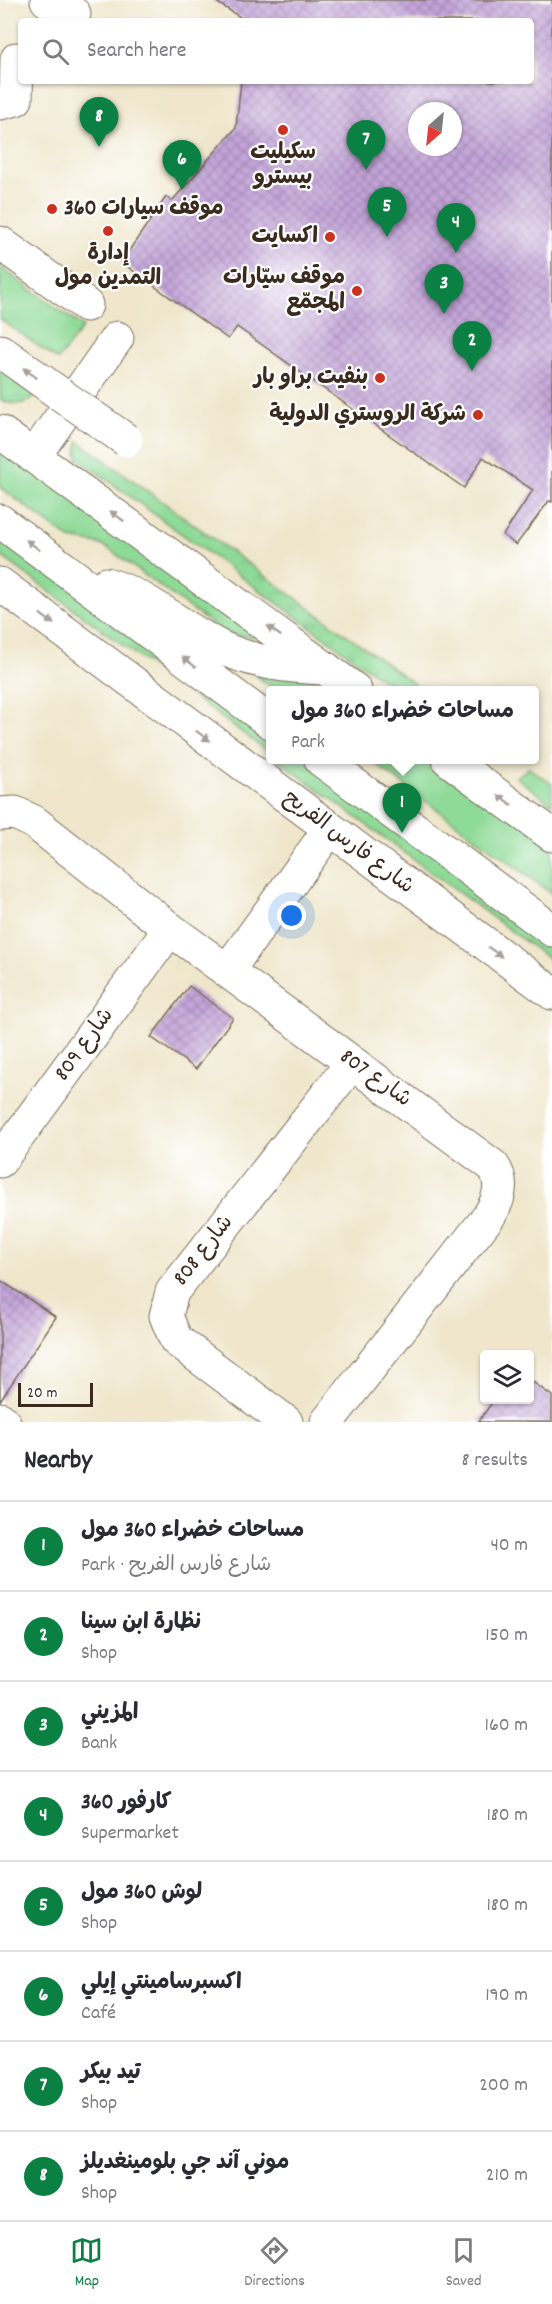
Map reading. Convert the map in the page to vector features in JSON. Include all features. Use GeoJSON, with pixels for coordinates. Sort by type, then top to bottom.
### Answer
{"type":"FeatureCollection","features":[{"type":"Feature","properties":{"kind":"street"},"geometry":{"type":"LineString","coordinates":[[0,103],[16,99],[13,60]]}},
{"type":"Feature","properties":{"kind":"street"},"geometry":{"type":"LineString","coordinates":[[0,243],[82,311],[0,261]]}},
{"type":"Feature","properties":{"kind":"street"},"geometry":{"type":"LineString","coordinates":[[34,456],[117,338]]}},
{"type":"Feature","properties":{"kind":"street"},"geometry":{"type":"LineString","coordinates":[[0,351],[126,440]]}},
{"type":"Feature","properties":{"kind":"street"},"geometry":{"type":"LineString","coordinates":[[0,432],[350,686]]}},
{"type":"Feature","properties":{"kind":"street"},"geometry":{"type":"LineString","coordinates":[[0,521],[266,719]]}},
{"type":"Feature","properties":{"kind":"street"},"geometry":{"type":"LineString","coordinates":[[77,579],[104,584],[130,593],[220,647],[245,657],[289,666],[325,668]]}},
{"type":"Feature","properties":{"kind":"street","name":"شارع فارس الفريح"},"geometry":{"type":"LineString","coordinates":[[0,584],[552,993]]}},
{"type":"Feature","properties":{"kind":"street"},"geometry":{"type":"LineString","coordinates":[[328,764],[552,930]]}},
{"type":"Feature","properties":{"kind":"street"},"geometry":{"type":"LineString","coordinates":[[456,764],[552,835]]}},
{"type":"Feature","properties":{"kind":"street","name":"شارع 807"},"geometry":{"type":"LineString","coordinates":[[0,814],[15,813],[34,822],[170,929],[493,1166],[499,1174],[500,1183],[496,1204],[489,1216],[327,1422]]}},
{"type":"Feature","properties":{"kind":"street"},"geometry":{"type":"LineString","coordinates":[[228,970],[329,830]]}},
{"type":"Feature","properties":{"kind":"street"},"geometry":{"type":"LineString","coordinates":[[385,871],[411,874],[420,869],[428,854],[421,833]]}},
{"type":"Feature","properties":{"kind":"street"},"geometry":{"type":"LineString","coordinates":[[464,929],[460,916],[462,903],[472,892],[499,891]]}},
{"type":"Feature","properties":{"kind":"street","name":"شارع 809"},"geometry":{"type":"LineString","coordinates":[[0,1161],[170,929]]}},
{"type":"Feature","properties":{"kind":"street","name":"شارع 808"},"geometry":{"type":"LineString","coordinates":[[286,1422],[176,1340],[166,1316],[172,1292],[352,1063]]}},
{"type":"Feature","properties":{"kind":"street"},"geometry":{"type":"LineString","coordinates":[[0,1419],[4,1422]]}},
{"type":"Feature","properties":{"kind":"green space"},"geometry":{"type":"Polygon","coordinates":[[[0,267],[83,327],[58,360],[0,319],[0,267]]]}},
{"type":"Feature","properties":{"kind":"green space"},"geometry":{"type":"Polygon","coordinates":[[[0,365],[39,392],[31,400],[16,404],[0,399],[0,365]]]}},
{"type":"Feature","properties":{"kind":"green space"},"geometry":{"type":"Polygon","coordinates":[[[0,438],[259,638],[230,634],[217,628],[109,549],[99,544],[70,539],[0,487],[0,438]]]}},
{"type":"Feature","properties":{"kind":"green space"},"geometry":{"type":"Polygon","coordinates":[[[78,441],[417,686],[391,686],[77,458],[78,441]]]}},
{"type":"Feature","properties":{"kind":"green space"},"geometry":{"type":"Polygon","coordinates":[[[0,520],[266,715],[266,750],[0,555],[0,520]]]}},
{"type":"Feature","properties":{"kind":"green space"},"geometry":{"type":"Polygon","coordinates":[[[229,656],[334,686],[270,686],[229,656]]]}},
{"type":"Feature","properties":{"kind":"green space"},"geometry":{"type":"Polygon","coordinates":[[[283,764],[331,764],[552,926],[552,961],[283,764]]]}},
{"type":"Feature","properties":{"kind":"green space"},"geometry":{"type":"Polygon","coordinates":[[[375,764],[448,764],[552,840],[552,894],[375,764]]]}},
{"type":"Feature","properties":{"kind":"green space"},"geometry":{"type":"Polygon","coordinates":[[[529,768],[552,784],[552,804],[516,777],[529,768]]]}},
{"type":"Feature","properties":{"kind":"building","name":"موقف سيّارات المجمّع"},"geometry":{"type":"Polygon","coordinates":[[[213,0],[552,0],[552,502],[549,501],[516,545],[503,535],[533,490],[483,457],[464,488],[237,327],[228,339],[121,262],[166,197],[172,201],[236,128],[241,84],[534,84],[534,18],[241,18],[213,0]]]}},
{"type":"Feature","properties":{"kind":"building"},"geometry":{"type":"Polygon","coordinates":[[[189,986],[233,1018],[196,1069],[151,1037],[189,986]]]}},
{"type":"Feature","properties":{"kind":"building"},"geometry":{"type":"Polygon","coordinates":[[[0,1280],[56,1317],[0,1401],[0,1280]]]}},
{"type":"Feature","properties":{"kind":"building"},"geometry":{"type":"Polygon","coordinates":[[[534,1383],[552,1396],[552,1422],[478,1422],[491,1404],[534,1404],[534,1383]]]}},
{"type":"Feature","properties":{"kind":"place","name":"سكيليت بيسترو"},"geometry":{"type":"Point","coordinates":[283,130]}},
{"type":"Feature","properties":{"kind":"place","name":"موني آند جي بلومينغديلز"},"geometry":{"type":"Point","coordinates":[99,147]}},
{"type":"Feature","properties":{"kind":"place","name":"تيد بيكر"},"geometry":{"type":"Point","coordinates":[366,170]}},
{"type":"Feature","properties":{"kind":"place","name":"اكسبرسامينتي إيلي"},"geometry":{"type":"Point","coordinates":[182,190]}},
{"type":"Feature","properties":{"kind":"place","name":"موقف سيارات 360"},"geometry":{"type":"Point","coordinates":[52,209]}},
{"type":"Feature","properties":{"kind":"place","name":"إدارة التمدين مول"},"geometry":{"type":"Point","coordinates":[108,231]}},
{"type":"Feature","properties":{"kind":"place","name":"اكسايت"},"geometry":{"type":"Point","coordinates":[330,237]}},
{"type":"Feature","properties":{"kind":"place","name":"لوش 360 مول"},"geometry":{"type":"Point","coordinates":[387,237]}},
{"type":"Feature","properties":{"kind":"place","name":"كارفور 360"},"geometry":{"type":"Point","coordinates":[456,253]}},
{"type":"Feature","properties":{"kind":"place","name":"موقف سيّارات المجمّع"},"geometry":{"type":"Point","coordinates":[357,291]}},
{"type":"Feature","properties":{"kind":"place","name":"المزيني"},"geometry":{"type":"Point","coordinates":[444,314]}},
{"type":"Feature","properties":{"kind":"place","name":"نظارة ابن سينا"},"geometry":{"type":"Point","coordinates":[472,371]}},
{"type":"Feature","properties":{"kind":"place","name":"بنفيت براو بار"},"geometry":{"type":"Point","coordinates":[380,378]}},
{"type":"Feature","properties":{"kind":"place","name":"شركة الروستري الدولية"},"geometry":{"type":"Point","coordinates":[478,415]}},
{"type":"Feature","properties":{"kind":"place","name":"مساحات خضراء 360 مول"},"geometry":{"type":"Point","coordinates":[402,833]}}]}
